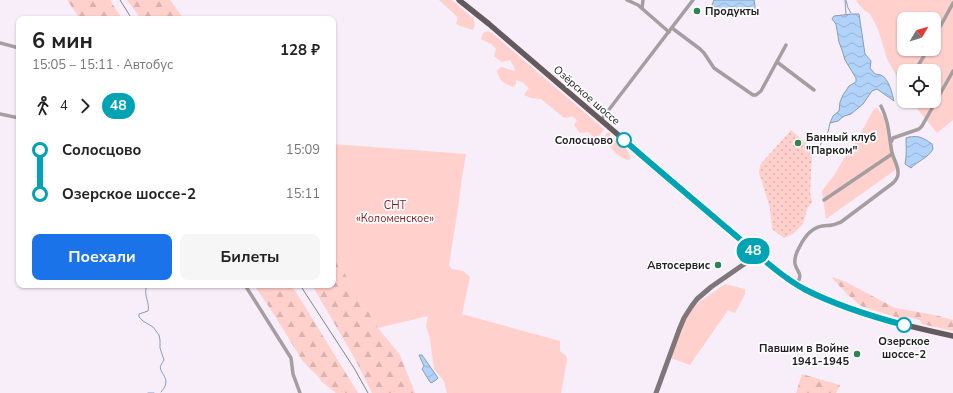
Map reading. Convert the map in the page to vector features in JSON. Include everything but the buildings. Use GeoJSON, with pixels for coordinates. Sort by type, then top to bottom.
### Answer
{"type":"FeatureCollection","features":[{"type":"Feature","properties":{"kind":"main road","name":"Озёрское шоссе"},"geometry":{"type":"LineString","coordinates":[[460,0],[756,253],[796,284],[824,298],[872,316],[953,336]]}},
{"type":"Feature","properties":{"kind":"main road"},"geometry":{"type":"LineString","coordinates":[[656,393],[679,330],[691,307],[711,287],[750,260],[756,253]]}},
{"type":"Feature","properties":{"kind":"street"},"geometry":{"type":"LineString","coordinates":[[627,0],[642,8],[669,32]]}},
{"type":"Feature","properties":{"kind":"street"},"geometry":{"type":"LineString","coordinates":[[638,0],[638,5]]}},
{"type":"Feature","properties":{"kind":"street"},"geometry":{"type":"LineString","coordinates":[[642,8],[643,0]]}},
{"type":"Feature","properties":{"kind":"street"},"geometry":{"type":"LineString","coordinates":[[601,120],[693,0]]}},
{"type":"Feature","properties":{"kind":"street"},"geometry":{"type":"LineString","coordinates":[[941,25],[953,3]]}},
{"type":"Feature","properties":{"kind":"street"},"geometry":{"type":"LineString","coordinates":[[672,28],[700,49],[714,68],[753,95],[756,95],[761,91],[786,45]]}},
{"type":"Feature","properties":{"kind":"street"},"geometry":{"type":"LineString","coordinates":[[0,43],[16,47]]}},
{"type":"Feature","properties":{"kind":"street"},"geometry":{"type":"LineString","coordinates":[[777,62],[814,90]]}},
{"type":"Feature","properties":{"kind":"street"},"geometry":{"type":"LineString","coordinates":[[891,142],[893,138],[919,129],[922,126],[953,71]]}},
{"type":"Feature","properties":{"kind":"street"},"geometry":{"type":"LineString","coordinates":[[796,284],[800,278],[800,274],[795,264],[796,252],[807,234],[818,227],[841,222],[898,177],[896,163],[892,154],[886,119],[881,106]]}},
{"type":"Feature","properties":{"kind":"street"},"geometry":{"type":"LineString","coordinates":[[0,114],[16,117]]}},
{"type":"Feature","properties":{"kind":"street"},"geometry":{"type":"LineString","coordinates":[[824,200],[892,154]]}},
{"type":"Feature","properties":{"kind":"street"},"geometry":{"type":"LineString","coordinates":[[247,288],[290,358],[293,374],[300,393]]}},
{"type":"Feature","properties":{"kind":"green space"},"geometry":{"type":"Polygon","coordinates":[[[67,0],[110,0],[120,16],[78,16],[67,0]]]}},
{"type":"Feature","properties":{"kind":"green space"},"geometry":{"type":"Polygon","coordinates":[[[127,0],[170,0],[182,16],[139,16],[127,0]]]}},
{"type":"Feature","properties":{"kind":"green space"},"geometry":{"type":"Polygon","coordinates":[[[439,0],[452,0],[473,18],[475,25],[473,30],[456,24],[457,17],[439,0]]]}},
{"type":"Feature","properties":{"kind":"green space"},"geometry":{"type":"Polygon","coordinates":[[[953,0],[953,120],[937,133],[917,108],[941,108],[941,64],[897,64],[897,77],[887,59],[878,29],[870,14],[856,1],[953,0]]]}},
{"type":"Feature","properties":{"kind":"green space"},"geometry":{"type":"Polygon","coordinates":[[[488,31],[604,129],[600,135],[595,138],[588,132],[580,133],[574,125],[577,120],[572,116],[567,118],[563,117],[541,99],[531,98],[524,95],[529,88],[522,82],[516,80],[516,84],[513,87],[502,82],[497,71],[501,67],[514,71],[515,69],[510,60],[502,62],[494,56],[496,49],[491,44],[481,39],[483,33],[488,31]]]}},
{"type":"Feature","properties":{"kind":"green space"},"geometry":{"type":"Polygon","coordinates":[[[877,108],[885,119],[898,168],[826,219],[822,191],[855,143],[874,109],[877,108]]]}},
{"type":"Feature","properties":{"kind":"green space"},"geometry":{"type":"Polygon","coordinates":[[[791,130],[815,151],[812,156],[810,192],[812,202],[807,209],[803,224],[793,234],[784,238],[772,229],[770,208],[759,173],[760,165],[791,130]]]}},
{"type":"Feature","properties":{"kind":"green space"},"geometry":{"type":"Polygon","coordinates":[[[608,132],[613,140],[618,141],[625,147],[631,159],[625,159],[614,151],[606,140],[605,136],[608,132]]]}},
{"type":"Feature","properties":{"kind":"green space","name":"СНТ «Коломенское»"},"geometry":{"type":"Polygon","coordinates":[[[336,144],[466,154],[449,265],[452,269],[463,271],[470,277],[462,314],[560,341],[560,351],[566,356],[567,360],[561,393],[447,393],[444,381],[434,369],[430,339],[426,326],[428,316],[378,328],[336,259],[336,144]]]}},
{"type":"Feature","properties":{"kind":"green space"},"geometry":{"type":"Polygon","coordinates":[[[336,259],[378,328],[400,355],[415,393],[372,393],[355,359],[314,288],[336,288],[336,259]]]}},
{"type":"Feature","properties":{"kind":"green space"},"geometry":{"type":"Polygon","coordinates":[[[833,277],[846,282],[895,308],[935,315],[953,320],[953,331],[922,324],[920,320],[908,317],[905,320],[861,306],[847,294],[832,278],[833,277]]]}},
{"type":"Feature","properties":{"kind":"green space"},"geometry":{"type":"Polygon","coordinates":[[[725,284],[745,289],[745,294],[735,313],[728,310],[690,365],[671,358],[680,332],[689,313],[700,302],[725,284]]]}},
{"type":"Feature","properties":{"kind":"green space"},"geometry":{"type":"Polygon","coordinates":[[[256,288],[293,288],[358,393],[336,393],[322,382],[302,360],[256,288]]]}},
{"type":"Feature","properties":{"kind":"green space"},"geometry":{"type":"Polygon","coordinates":[[[802,374],[840,385],[836,393],[796,393],[802,374]]]}},
{"type":"Feature","properties":{"kind":"water"},"geometry":{"type":"Polygon","coordinates":[[[714,0],[754,0],[755,10],[751,14],[717,12],[713,9],[712,5],[714,0]]]}},
{"type":"Feature","properties":{"kind":"water"},"geometry":{"type":"Polygon","coordinates":[[[859,14],[865,54],[871,61],[870,68],[875,74],[884,77],[890,86],[894,101],[877,89],[872,91],[863,104],[851,114],[844,116],[838,121],[830,123],[833,116],[839,111],[840,102],[843,95],[849,86],[856,82],[856,78],[845,60],[839,42],[836,24],[832,19],[834,16],[859,14]]]}},
{"type":"Feature","properties":{"kind":"water"},"geometry":{"type":"Polygon","coordinates":[[[906,138],[924,139],[932,144],[933,149],[928,155],[911,168],[905,164],[906,138]]]}},
{"type":"Feature","properties":{"kind":"water"},"geometry":{"type":"Polygon","coordinates":[[[419,355],[422,355],[438,378],[431,383],[422,369],[424,366],[419,355]]]}},
{"type":"Feature","properties":{"kind":"waterway"},"geometry":{"type":"LineString","coordinates":[[845,0],[846,15]]}},
{"type":"Feature","properties":{"kind":"waterway"},"geometry":{"type":"LineString","coordinates":[[846,0],[851,13]]}},
{"type":"Feature","properties":{"kind":"waterway"},"geometry":{"type":"LineString","coordinates":[[818,149],[828,132],[830,123]]}},
{"type":"Feature","properties":{"kind":"waterway"},"geometry":{"type":"LineString","coordinates":[[146,288],[148,311],[139,314],[139,317],[153,327],[159,335],[160,348],[164,360],[160,368],[166,379],[165,387],[161,392]]}},
{"type":"Feature","properties":{"kind":"waterway"},"geometry":{"type":"LineString","coordinates":[[148,393],[154,393]]}},
{"type":"Feature","properties":{"kind":"railway"},"geometry":{"type":"LineString","coordinates":[[120,0],[130,16]]}},
{"type":"Feature","properties":{"kind":"railway"},"geometry":{"type":"LineString","coordinates":[[302,288],[354,368],[368,393]]}},
{"type":"Feature","properties":{"kind":"bus line","name":"48"},"geometry":{"type":"LineString","coordinates":[[624,140],[756,253],[796,284],[824,298],[845,306],[872,316],[904,325]]}},
{"type":"Feature","properties":{"kind":"place","name":"Продукты"},"geometry":{"type":"Point","coordinates":[697,11]}},
{"type":"Feature","properties":{"kind":"place","name":"Солосцово"},"geometry":{"type":"Point","coordinates":[624,140]}},
{"type":"Feature","properties":{"kind":"place","name":"Банный клуб \"Парком\""},"geometry":{"type":"Point","coordinates":[798,143]}},
{"type":"Feature","properties":{"kind":"place","name":"Автосервис"},"geometry":{"type":"Point","coordinates":[718,265]}},
{"type":"Feature","properties":{"kind":"place","name":"Озерское шоссе-2"},"geometry":{"type":"Point","coordinates":[904,325]}},
{"type":"Feature","properties":{"kind":"place","name":"Павшим в Войне 1941-1945"},"geometry":{"type":"Point","coordinates":[857,354]}}]}
